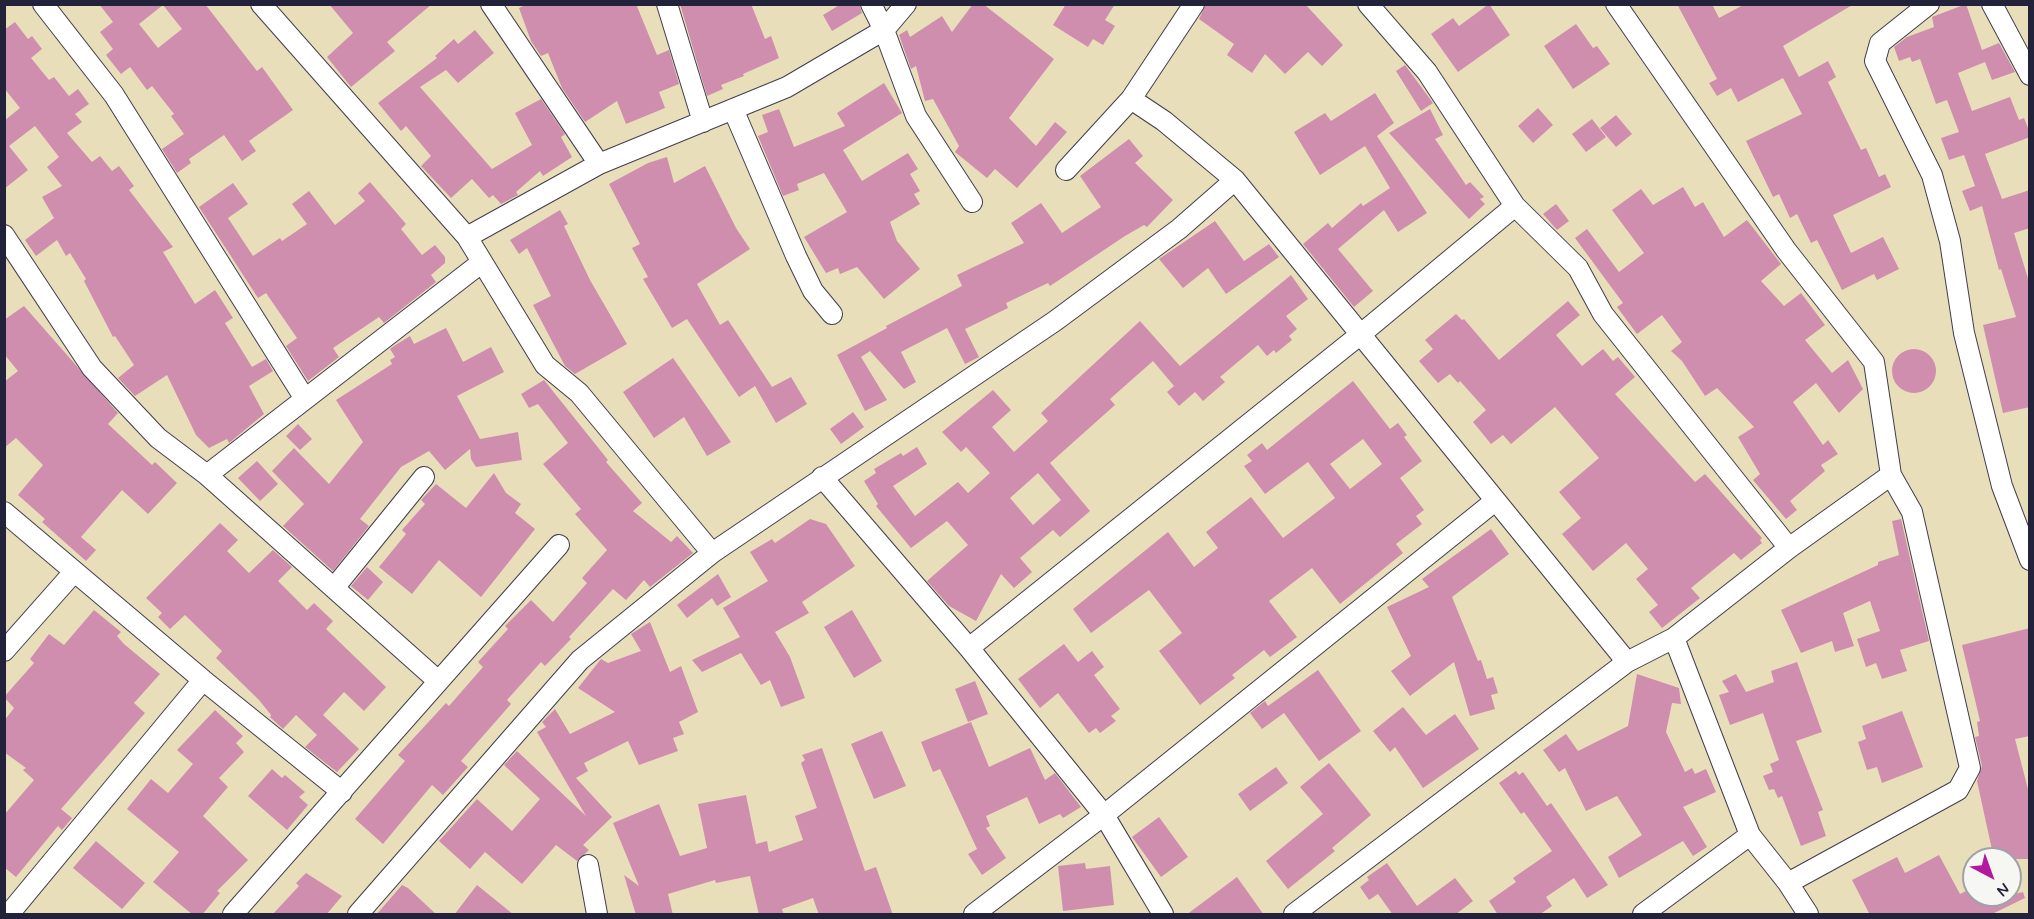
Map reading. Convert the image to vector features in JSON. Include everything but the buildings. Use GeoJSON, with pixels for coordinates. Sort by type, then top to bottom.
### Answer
{"type":"FeatureCollection","features":[{"type":"Feature","properties":{"kind":"street"},"geometry":{"type":"LineString","coordinates":[[43,4],[114,95],[305,399]]}},
{"type":"Feature","properties":{"kind":"street"},"geometry":{"type":"LineString","coordinates":[[261,4],[467,237],[545,365],[579,393],[712,553]]}},
{"type":"Feature","properties":{"kind":"street"},"geometry":{"type":"LineString","coordinates":[[491,4],[599,164]]}},
{"type":"Feature","properties":{"kind":"street"},"geometry":{"type":"LineString","coordinates":[[667,4],[703,122]]}},
{"type":"Feature","properties":{"kind":"street"},"geometry":{"type":"LineString","coordinates":[[871,4],[884,30],[916,116],[972,202]]}},
{"type":"Feature","properties":{"kind":"street"},"geometry":{"type":"LineString","coordinates":[[467,237],[599,164],[787,87],[884,30],[906,4]]}},
{"type":"Feature","properties":{"kind":"street"},"geometry":{"type":"LineString","coordinates":[[1066,170],[1131,99],[1194,4]]}},
{"type":"Feature","properties":{"kind":"street"},"geometry":{"type":"LineString","coordinates":[[1368,4],[1427,72],[1515,206],[1578,268],[1603,314],[1790,548]]}},
{"type":"Feature","properties":{"kind":"street"},"geometry":{"type":"LineString","coordinates":[[1616,4],[1786,250],[1874,362],[1891,476],[1912,512],[1970,768],[1958,790],[1788,883]]}},
{"type":"Feature","properties":{"kind":"street"},"geometry":{"type":"LineString","coordinates":[[1929,4],[1880,43],[1875,61],[1932,175],[1950,241],[1964,333],[2002,486],[2030,560]]}},
{"type":"Feature","properties":{"kind":"street"},"geometry":{"type":"LineString","coordinates":[[1992,4],[2030,75]]}},
{"type":"Feature","properties":{"kind":"street"},"geometry":{"type":"LineString","coordinates":[[1131,99],[1164,121],[1235,180],[1627,662]]}},
{"type":"Feature","properties":{"kind":"street"},"geometry":{"type":"LineString","coordinates":[[733,109],[796,256],[813,291],[832,314]]}},
{"type":"Feature","properties":{"kind":"street"},"geometry":{"type":"LineString","coordinates":[[358,915],[580,660],[712,553],[1055,321],[1179,229],[1235,180]]}},
{"type":"Feature","properties":{"kind":"street"},"geometry":{"type":"LineString","coordinates":[[969,648],[1361,334],[1515,206]]}},
{"type":"Feature","properties":{"kind":"street"},"geometry":{"type":"LineString","coordinates":[[4,235],[92,368],[158,438],[207,475],[437,680]]}},
{"type":"Feature","properties":{"kind":"street"},"geometry":{"type":"LineString","coordinates":[[207,475],[481,263]]}},
{"type":"Feature","properties":{"kind":"street"},"geometry":{"type":"LineString","coordinates":[[1293,915],[1627,662],[1674,638],[1790,548],[1891,476]]}},
{"type":"Feature","properties":{"kind":"street"},"geometry":{"type":"LineString","coordinates":[[334,588],[424,477]]}},
{"type":"Feature","properties":{"kind":"street"},"geometry":{"type":"LineString","coordinates":[[822,477],[969,648],[1104,815],[1163,915]]}},
{"type":"Feature","properties":{"kind":"street"},"geometry":{"type":"LineString","coordinates":[[974,915],[1104,815],[1495,501]]}},
{"type":"Feature","properties":{"kind":"street"},"geometry":{"type":"LineString","coordinates":[[4,512],[203,680],[342,792]]}},
{"type":"Feature","properties":{"kind":"street"},"geometry":{"type":"LineString","coordinates":[[233,915],[437,680],[559,545]]}},
{"type":"Feature","properties":{"kind":"street"},"geometry":{"type":"LineString","coordinates":[[4,651],[74,572]]}},
{"type":"Feature","properties":{"kind":"street"},"geometry":{"type":"LineString","coordinates":[[1674,638],[1750,835],[1788,883],[1808,915]]}},
{"type":"Feature","properties":{"kind":"street"},"geometry":{"type":"LineString","coordinates":[[9,915],[203,680]]}},
{"type":"Feature","properties":{"kind":"street"},"geometry":{"type":"LineString","coordinates":[[1643,915],[1750,835]]}},
{"type":"Feature","properties":{"kind":"street"},"geometry":{"type":"LineString","coordinates":[[588,865],[597,915]]}}]}
